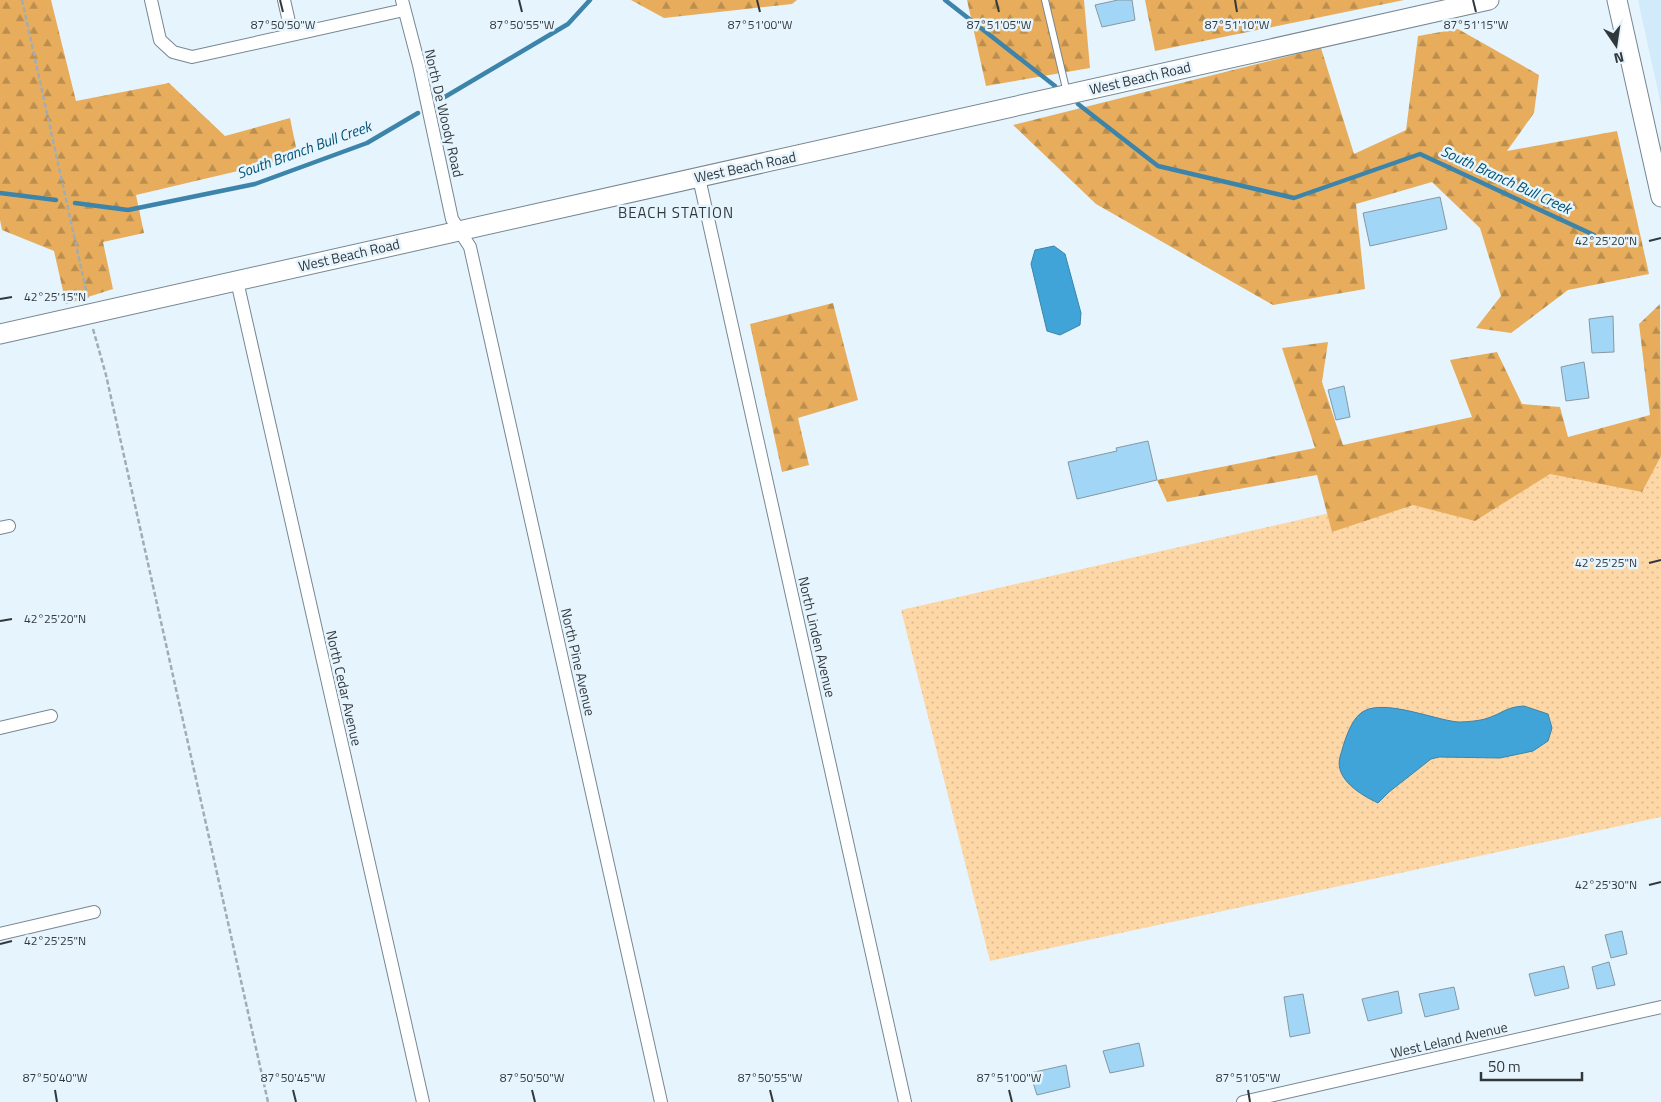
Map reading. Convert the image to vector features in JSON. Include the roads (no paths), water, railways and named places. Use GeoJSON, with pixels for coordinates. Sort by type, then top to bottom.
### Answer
{"type":"FeatureCollection","features":[{"type":"Feature","properties":{"kind":"street"},"geometry":{"type":"LineString","coordinates":[[151,0],[160,40],[173,52],[192,57],[292,35],[403,5]]}},
{"type":"Feature","properties":{"kind":"street"},"geometry":{"type":"LineString","coordinates":[[284,0],[292,35]]}},
{"type":"Feature","properties":{"kind":"street","name":"West Beach Road"},"geometry":{"type":"LineString","coordinates":[[0,334],[1489,0]]}},
{"type":"Feature","properties":{"kind":"street"},"geometry":{"type":"LineString","coordinates":[[1617,0],[1661,197]]}},
{"type":"Feature","properties":{"kind":"street","name":"North De Woody Road"},"geometry":{"type":"LineString","coordinates":[[403,5],[419,65],[452,219],[460,231]]}},
{"type":"Feature","properties":{"kind":"street","name":"North Linden Avenue"},"geometry":{"type":"LineString","coordinates":[[699,178],[905,1102]]}},
{"type":"Feature","properties":{"kind":"street","name":"North Pine Avenue"},"geometry":{"type":"LineString","coordinates":[[460,231],[470,247],[661,1102]]}},
{"type":"Feature","properties":{"kind":"street","name":"North Cedar Avenue"},"geometry":{"type":"LineString","coordinates":[[237,280],[422,1102]]}},
{"type":"Feature","properties":{"kind":"street"},"geometry":{"type":"LineString","coordinates":[[0,728],[51,716]]}},
{"type":"Feature","properties":{"kind":"street"},"geometry":{"type":"LineString","coordinates":[[0,934],[94,912]]}},
{"type":"Feature","properties":{"kind":"street","name":"West Leland Avenue"},"geometry":{"type":"LineString","coordinates":[[1244,1102],[1661,1007]]}},
{"type":"Feature","properties":{"kind":"lane"},"geometry":{"type":"LineString","coordinates":[[1046,0],[1067,95]]}},
{"type":"Feature","properties":{"kind":"water"},"geometry":{"type":"Polygon","coordinates":[[[1054,246],[1065,254],[1081,313],[1080,325],[1060,335],[1047,331],[1031,264],[1035,250],[1054,246]]]}},
{"type":"Feature","properties":{"kind":"water"},"geometry":{"type":"Polygon","coordinates":[[[1524,706],[1548,714],[1552,728],[1548,741],[1533,751],[1500,758],[1439,757],[1431,759],[1378,803],[1357,791],[1341,772],[1339,765],[1340,757],[1351,727],[1361,713],[1370,709],[1381,707],[1394,708],[1461,722],[1485,719],[1509,709],[1524,706]]]}},
{"type":"Feature","properties":{"kind":"waterway","name":"South Branch Bull Creek"},"geometry":{"type":"LineString","coordinates":[[438,101],[568,24],[590,0]]}},
{"type":"Feature","properties":{"kind":"waterway","name":"South Branch Bull Creek"},"geometry":{"type":"LineString","coordinates":[[945,0],[1055,86]]}},
{"type":"Feature","properties":{"kind":"waterway","name":"South Branch Bull Creek"},"geometry":{"type":"LineString","coordinates":[[1078,104],[1158,166],[1294,198],[1420,154],[1594,235]]}},
{"type":"Feature","properties":{"kind":"waterway","name":"South Branch Bull Creek"},"geometry":{"type":"LineString","coordinates":[[75,203],[128,210],[255,184],[367,143],[418,113]]}},
{"type":"Feature","properties":{"kind":"waterway","name":"South Branch Bull Creek"},"geometry":{"type":"LineString","coordinates":[[0,193],[56,200]]}},
{"type":"Feature","properties":{"kind":"district","name":"BEACH STATION"},"geometry":{"type":"Point","coordinates":[676,213]}}]}
